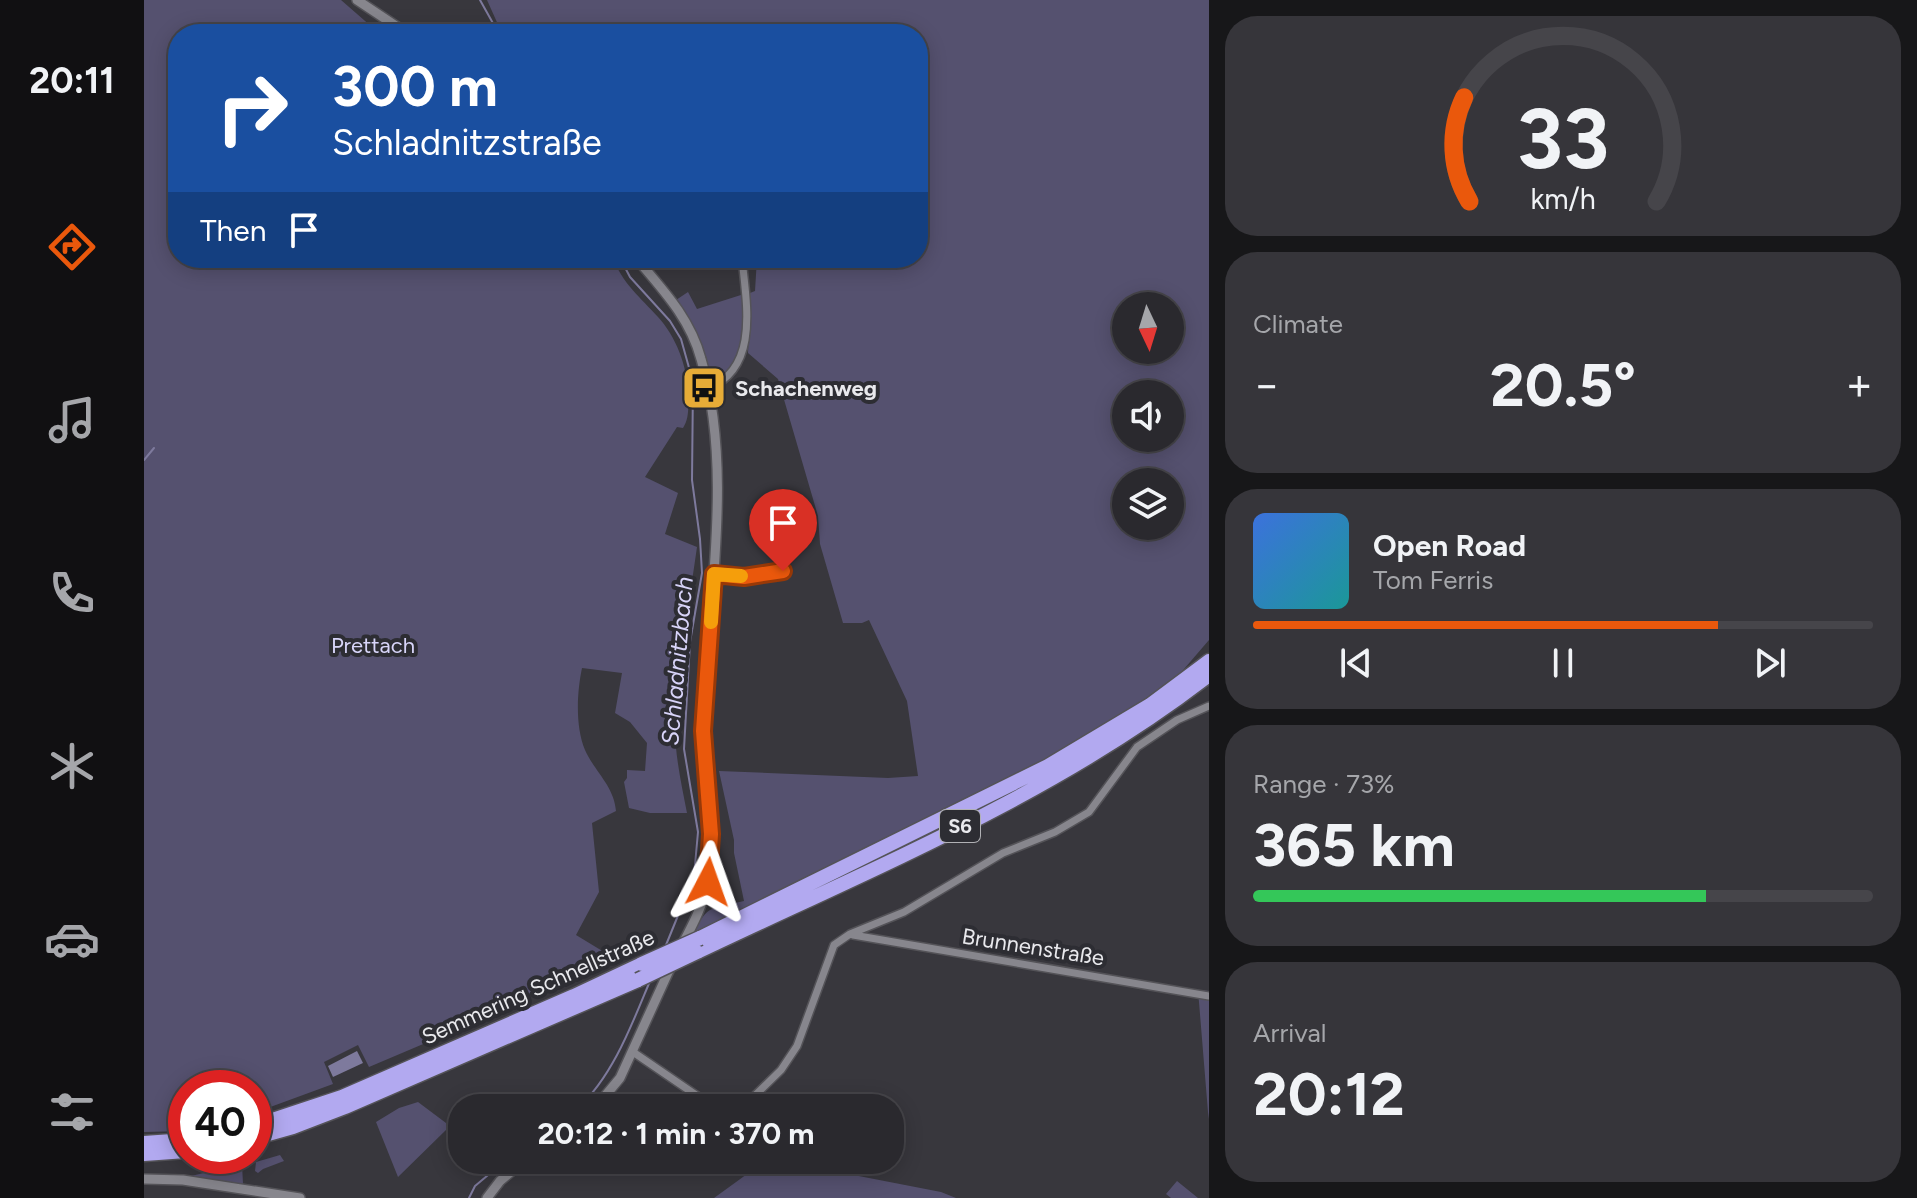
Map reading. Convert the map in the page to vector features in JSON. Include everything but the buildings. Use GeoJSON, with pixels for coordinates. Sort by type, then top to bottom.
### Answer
{"type":"FeatureCollection","features":[{"type":"Feature","properties":{"kind":"highway","name":"Semmering Schnellstraße"},"geometry":{"type":"LineString","coordinates":[[272,1133],[345,1107],[638,980],[699,945],[1048,766],[1150,705],[1209,661]]}},
{"type":"Feature","properties":{"kind":"highway","name":"Semmering Schnellstraße"},"geometry":{"type":"LineString","coordinates":[[272,1120],[342,1097],[642,964],[699,945],[948,832],[1077,764],[1160,713],[1209,675]]}},
{"type":"Feature","properties":{"kind":"highway"},"geometry":{"type":"LineString","coordinates":[[144,1143],[168,1141]]}},
{"type":"Feature","properties":{"kind":"highway"},"geometry":{"type":"LineString","coordinates":[[144,1154],[168,1152]]}},
{"type":"Feature","properties":{"kind":"street"},"geometry":{"type":"LineString","coordinates":[[357,0],[393,24]]}},
{"type":"Feature","properties":{"kind":"street"},"geometry":{"type":"LineString","coordinates":[[608,1094],[633,1052],[695,920],[708,883],[711,834],[703,731],[714,574],[717,464],[709,388],[694,337],[682,313],[644,268]]}},
{"type":"Feature","properties":{"kind":"street"},"geometry":{"type":"LineString","coordinates":[[709,388],[728,377],[743,352],[746,306],[743,268]]}},
{"type":"Feature","properties":{"kind":"street"},"geometry":{"type":"LineString","coordinates":[[714,574],[744,577],[783,571]]}},
{"type":"Feature","properties":{"kind":"street"},"geometry":{"type":"LineString","coordinates":[[756,1094],[781,1070],[797,1046],[834,945],[850,934],[904,912],[1003,853],[1055,832],[1089,812],[1137,747],[1177,720],[1209,706]]}},
{"type":"Feature","properties":{"kind":"street","name":"Brunnenstraße"},"geometry":{"type":"LineString","coordinates":[[850,934],[1209,996]]}},
{"type":"Feature","properties":{"kind":"street"},"geometry":{"type":"LineString","coordinates":[[633,1052],[694,1094]]}},
{"type":"Feature","properties":{"kind":"street"},"geometry":{"type":"LineString","coordinates":[[487,1198],[508,1174]]}},
{"type":"Feature","properties":{"kind":"street"},"geometry":{"type":"LineString","coordinates":[[144,1179],[183,1180],[300,1198]]}},
{"type":"Feature","properties":{"kind":"green space","name":"Prettach"},"geometry":{"type":"Polygon","coordinates":[[[144,0],[341,0],[369,24],[168,24],[168,268],[618,268],[675,342],[687,382],[687,420],[683,428],[677,427],[645,477],[678,493],[665,534],[697,547],[675,720],[677,755],[687,813],[650,813],[629,808],[624,782],[627,770],[645,771],[647,743],[630,722],[615,713],[622,673],[582,668],[578,709],[582,741],[612,794],[616,811],[592,823],[599,892],[576,935],[604,952],[599,964],[564,976],[461,1028],[369,1067],[358,1045],[324,1062],[333,1084],[272,1106],[272,1070],[168,1070],[168,1131],[144,1132],[144,0]]]}},
{"type":"Feature","properties":{"kind":"green space"},"geometry":{"type":"Polygon","coordinates":[[[487,0],[1209,0],[1209,640],[1172,683],[1075,746],[693,934],[707,912],[744,901],[719,771],[888,778],[918,776],[907,701],[869,620],[843,623],[820,544],[818,516],[778,379],[748,353],[750,293],[755,291],[756,268],[928,268],[928,24],[498,24],[487,0]]]}},
{"type":"Feature","properties":{"kind":"green space"},"geometry":{"type":"Polygon","coordinates":[[[688,292],[697,309],[744,294],[744,333],[738,357],[723,376],[711,383],[697,335],[676,300],[688,292]]]}},
{"type":"Feature","properties":{"kind":"green space"},"geometry":{"type":"Polygon","coordinates":[[[1198,990],[1209,991],[1209,1119],[1208,1112],[1198,990]]]}},
{"type":"Feature","properties":{"kind":"green space"},"geometry":{"type":"Polygon","coordinates":[[[418,1102],[446,1123],[447,1129],[398,1177],[376,1122],[399,1108],[418,1102]]]}},
{"type":"Feature","properties":{"kind":"green space"},"geometry":{"type":"Polygon","coordinates":[[[280,1155],[284,1161],[272,1166],[272,1157],[280,1155]]]}},
{"type":"Feature","properties":{"kind":"green space"},"geometry":{"type":"Polygon","coordinates":[[[242,1174],[243,1184],[191,1178],[242,1174]]]}},
{"type":"Feature","properties":{"kind":"green space"},"geometry":{"type":"Polygon","coordinates":[[[747,1174],[848,1174],[941,1192],[956,1198],[714,1198],[747,1174]]]}},
{"type":"Feature","properties":{"kind":"green space"},"geometry":{"type":"Polygon","coordinates":[[[1177,1181],[1198,1198],[1171,1198],[1166,1194],[1177,1181]]]}},
{"type":"Feature","properties":{"kind":"shaded area"},"geometry":{"type":"Polygon","coordinates":[[[357,1051],[363,1063],[333,1077],[328,1066],[357,1051]]]}},
{"type":"Feature","properties":{"kind":"waterway","name":"Schladnitzbach"},"geometry":{"type":"LineString","coordinates":[[480,0],[493,24]]}},
{"type":"Feature","properties":{"kind":"waterway","name":"Schladnitzbach"},"geometry":{"type":"LineString","coordinates":[[625,268],[670,321],[681,339],[693,382],[692,480],[702,573],[690,642],[684,749],[698,832],[695,865],[688,891],[666,945]]}},
{"type":"Feature","properties":{"kind":"waterway"},"geometry":{"type":"LineString","coordinates":[[144,460],[154,448]]}},
{"type":"Feature","properties":{"kind":"waterway","name":"Schladnitzbach"},"geometry":{"type":"LineString","coordinates":[[591,1094],[629,1032],[650,981]]}},
{"type":"Feature","properties":{"kind":"waterway","name":"Schladnitzbach"},"geometry":{"type":"LineString","coordinates":[[469,1198],[475,1186],[489,1174]]}},
{"type":"Feature","properties":{"kind":"slow traffic"},"geometry":{"type":"LineString","coordinates":[[711,622],[714,574],[741,576]]}},
{"type":"Feature","properties":{"kind":"place","name":"Schachenweg"},"geometry":{"type":"Point","coordinates":[704,388]}},
{"type":"Feature","properties":{"kind":"route"},"geometry":{"type":"LineString","coordinates":[[708,882],[711,834],[703,731],[714,574],[744,577],[783,571]]}}]}
